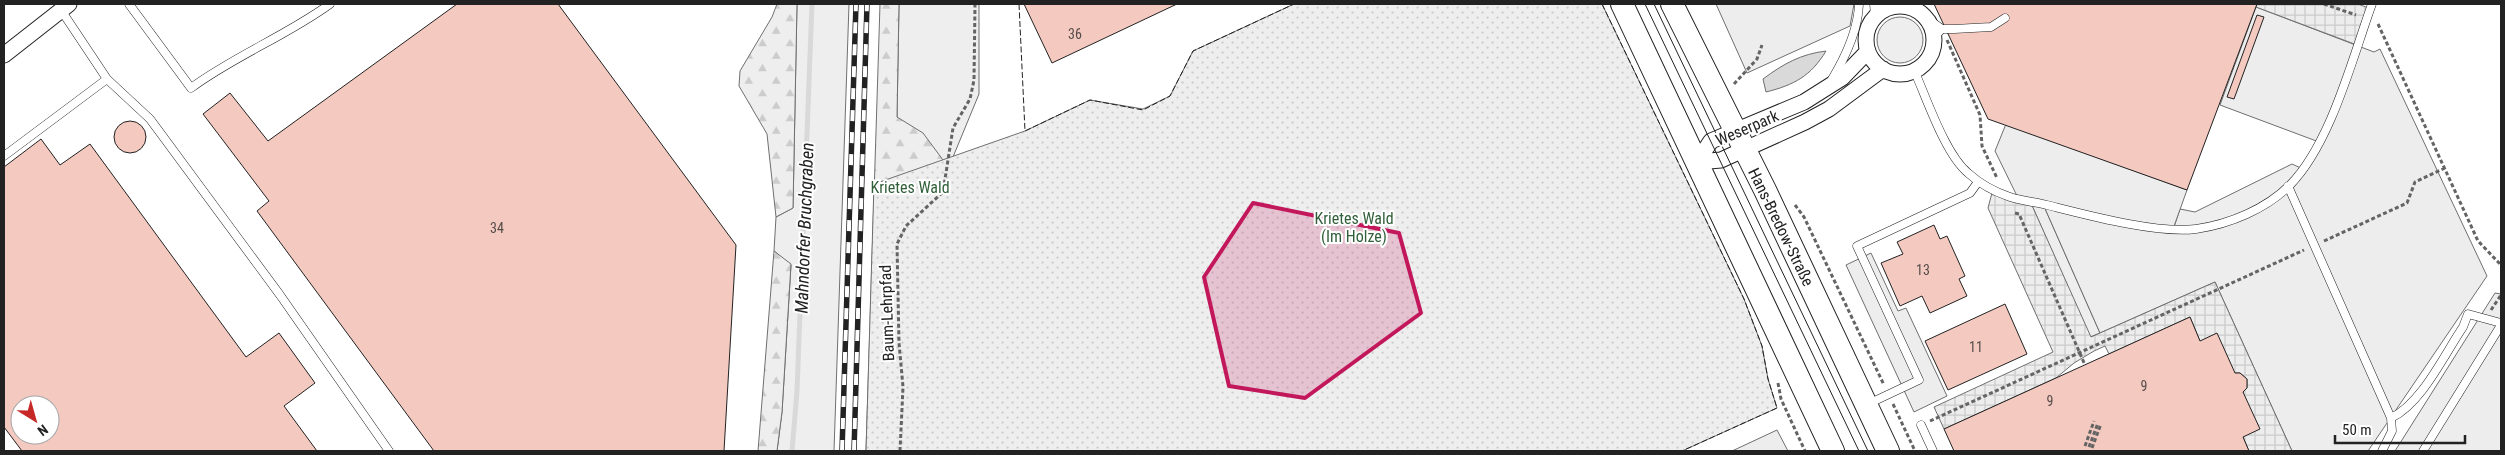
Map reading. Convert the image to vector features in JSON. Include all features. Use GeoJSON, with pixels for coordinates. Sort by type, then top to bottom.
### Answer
{"type":"FeatureCollection","features":[{"type":"Feature","properties":{"kind":"main road"},"geometry":{"type":"LineString","coordinates":[[1622,4],[1834,451]]}},
{"type":"Feature","properties":{"kind":"main road","name":"Hans-Bredow-Straße"},"geometry":{"type":"LineString","coordinates":[[1672,4],[1888,451]]}},
{"type":"Feature","properties":{"kind":"street"},"geometry":{"type":"LineString","coordinates":[[1899,5],[1910,7],[1926,18],[1931,27],[1938,33],[1929,57],[1914,70],[1903,73],[1883,69],[1874,61],[1868,51],[1866,39],[1868,27],[1875,10],[1899,5]]}},
{"type":"Feature","properties":{"kind":"street"},"geometry":{"type":"LineString","coordinates":[[4,54],[65,7]]}},
{"type":"Feature","properties":{"kind":"street","name":"Weserpark"},"geometry":{"type":"LineString","coordinates":[[1696,162],[1720,160],[1739,140],[1825,90],[1853,68],[1868,51]]}},
{"type":"Feature","properties":{"kind":"street","name":"Weserpark"},"geometry":{"type":"LineString","coordinates":[[1696,162],[1712,141],[1739,140],[1829,110],[1883,69]]}},
{"type":"Feature","properties":{"kind":"lane"},"geometry":{"type":"LineString","coordinates":[[129,4],[191,88],[210,74],[306,22],[330,4]]}},
{"type":"Feature","properties":{"kind":"lane"},"geometry":{"type":"LineString","coordinates":[[1825,90],[1844,59],[1859,13],[1859,4]]}},
{"type":"Feature","properties":{"kind":"lane"},"geometry":{"type":"LineString","coordinates":[[1914,70],[1949,149],[1966,172],[1978,182],[2012,197],[2072,211],[2173,230],[2194,229],[2232,220],[2254,210],[2288,186],[2300,173],[2316,148],[2340,95],[2372,4]]}},
{"type":"Feature","properties":{"kind":"lane"},"geometry":{"type":"LineString","coordinates":[[65,7],[107,79],[150,119],[280,294],[389,451]]}},
{"type":"Feature","properties":{"kind":"lane"},"geometry":{"type":"LineString","coordinates":[[1938,33],[1990,27],[2005,18]]}},
{"type":"Feature","properties":{"kind":"lane"},"geometry":{"type":"LineString","coordinates":[[4,156],[107,79]]}},
{"type":"Feature","properties":{"kind":"lane"},"geometry":{"type":"LineString","coordinates":[[1866,405],[1920,380],[1857,246],[1970,193],[1978,182]]}},
{"type":"Feature","properties":{"kind":"lane"},"geometry":{"type":"LineString","coordinates":[[2288,186],[2392,418],[2392,432],[2382,451]]}},
{"type":"Feature","properties":{"kind":"lane"},"geometry":{"type":"LineString","coordinates":[[2392,418],[2414,401],[2463,326],[2468,314],[2501,324],[2423,451]]}},
{"type":"Feature","properties":{"kind":"lane"},"geometry":{"type":"LineString","coordinates":[[1921,425],[1933,451]]}},
{"type":"Feature","properties":{"kind":"path","name":"Baum-Lehrpfad"},"geometry":{"type":"LineString","coordinates":[[900,451],[903,387],[899,342],[897,244],[906,226],[943,192],[953,128],[970,99],[974,80],[975,4]]}},
{"type":"Feature","properties":{"kind":"path"},"geometry":{"type":"LineString","coordinates":[[2324,4],[2367,19]]}},
{"type":"Feature","properties":{"kind":"path"},"geometry":{"type":"LineString","coordinates":[[2378,23],[2478,241],[2501,265]]}},
{"type":"Feature","properties":{"kind":"path"},"geometry":{"type":"LineString","coordinates":[[1718,100],[1757,59],[1762,45]]}},
{"type":"Feature","properties":{"kind":"path"},"geometry":{"type":"LineString","coordinates":[[1956,58],[1980,115],[1982,146],[1998,178],[1993,189]]}},
{"type":"Feature","properties":{"kind":"path"},"geometry":{"type":"LineString","coordinates":[[1921,425],[2407,203],[2415,182],[2445,168]]}},
{"type":"Feature","properties":{"kind":"path"},"geometry":{"type":"LineString","coordinates":[[2019,214],[2085,365]]}},
{"type":"Feature","properties":{"kind":"path"},"geometry":{"type":"LineString","coordinates":[[2098,423],[2089,447],[2098,423]]}},
{"type":"Feature","properties":{"kind":"highlighted area"},"geometry":{"type":"Polygon","coordinates":[[[1253,203],[1399,233],[1421,313],[1305,398],[1229,386],[1204,277],[1253,203]]]}},
{"type":"Feature","properties":{"kind":"green space"},"geometry":{"type":"Polygon","coordinates":[[[777,4],[797,4],[793,208],[776,217],[767,134],[739,86],[740,71],[772,17],[777,4]]]}},
{"type":"Feature","properties":{"kind":"green space"},"geometry":{"type":"Polygon","coordinates":[[[797,4],[849,4],[834,451],[777,451],[782,412],[791,265],[774,251],[776,217],[793,208],[797,4]]]}},
{"type":"Feature","properties":{"kind":"green space","name":"Krietes Wald"},"geometry":{"type":"Polygon","coordinates":[[[880,4],[899,4],[897,117],[923,133],[943,160],[866,451],[880,4]]]}},
{"type":"Feature","properties":{"kind":"green space"},"geometry":{"type":"Polygon","coordinates":[[[899,4],[979,4],[979,94],[953,157],[960,192],[897,117],[899,4]]]}},
{"type":"Feature","properties":{"kind":"green space","name":"Krietes Wald (Im Holze)"},"geometry":{"type":"Polygon","coordinates":[[[1294,4],[1602,4],[1744,299],[1762,346],[1768,379],[1777,408],[1682,451],[866,451],[874,184],[1025,131],[1090,100],[1143,109],[1170,96],[1193,51],[1294,4]]]}},
{"type":"Feature","properties":{"kind":"green space"},"geometry":{"type":"Polygon","coordinates":[[[1900,17],[1913,21],[1919,27],[1923,40],[1919,53],[1913,59],[1900,63],[1887,59],[1881,53],[1877,40],[1881,27],[1887,21],[1900,17]]]}},
{"type":"Feature","properties":{"kind":"green space"},"geometry":{"type":"Polygon","coordinates":[[[2292,164],[2303,169],[2288,186],[2232,220],[2173,230],[2180,209],[2195,212],[2292,164]]]}},
{"type":"Feature","properties":{"kind":"green space"},"geometry":{"type":"Polygon","coordinates":[[[2030,201],[2043,204],[2100,333],[2090,337],[2030,201]]]}},
{"type":"Feature","properties":{"kind":"green space"},"geometry":{"type":"Polygon","coordinates":[[[774,251],[791,264],[782,412],[777,451],[758,451],[774,251]]]}},
{"type":"Feature","properties":{"kind":"shaded area"},"geometry":{"type":"Polygon","coordinates":[[[1716,4],[1854,4],[1850,26],[1747,73],[1716,4]]]}},
{"type":"Feature","properties":{"kind":"shaded area"},"geometry":{"type":"Polygon","coordinates":[[[2257,4],[2358,4],[2371,9],[2357,45],[2256,7],[2257,4]]]}},
{"type":"Feature","properties":{"kind":"shaded area"},"geometry":{"type":"Polygon","coordinates":[[[2256,7],[2374,52],[2380,49],[2487,276],[2368,451],[2292,451],[2215,282],[2100,333],[2043,204],[2018,198],[1995,151],[2006,124],[2187,190],[2173,229],[2232,220],[2288,186],[2319,142],[2220,105],[2256,7]]]}},
{"type":"Feature","properties":{"kind":"shaded area"},"geometry":{"type":"Polygon","coordinates":[[[1826,51],[1814,67],[1801,78],[1793,83],[1766,92],[1763,79],[1770,74],[1800,57],[1826,51]]]}},
{"type":"Feature","properties":{"kind":"shaded area"},"geometry":{"type":"Polygon","coordinates":[[[1993,189],[2030,201],[2091,337],[2215,282],[2292,451],[2249,451],[2243,437],[2243,392],[2247,388],[2247,379],[2240,373],[2235,373],[2200,341],[2190,317],[2109,354],[2105,346],[2094,351],[2074,363],[2056,378],[1944,429],[1934,407],[2053,352],[1988,208],[1993,189]]]}},
{"type":"Feature","properties":{"kind":"shaded area"},"geometry":{"type":"Polygon","coordinates":[[[1871,253],[1898,311],[1906,308],[1947,396],[1914,412],[1846,265],[1871,253]]]}},
{"type":"Feature","properties":{"kind":"shaded area"},"geometry":{"type":"Polygon","coordinates":[[[2495,293],[2501,294],[2501,451],[2395,451],[2495,293]]]}},
{"type":"Feature","properties":{"kind":"shaded area"},"geometry":{"type":"Polygon","coordinates":[[[1777,430],[1788,451],[1732,451],[1777,430]]]}},
{"type":"Feature","properties":{"kind":"building"},"geometry":{"type":"Polygon","coordinates":[[[457,4],[558,4],[736,245],[724,451],[434,451],[257,211],[269,201],[203,114],[230,93],[268,141],[457,4]]]}},
{"type":"Feature","properties":{"kind":"building"},"geometry":{"type":"Polygon","coordinates":[[[1024,4],[1177,4],[1052,63],[1024,4]]]}},
{"type":"Feature","properties":{"kind":"building"},"geometry":{"type":"Polygon","coordinates":[[[1934,4],[2257,4],[2187,190],[1988,119],[1934,4]]]}},
{"type":"Feature","properties":{"kind":"building"},"geometry":{"type":"Polygon","coordinates":[[[2257,15],[2264,17],[2234,99],[2227,97],[2257,15]]]}},
{"type":"Feature","properties":{"kind":"building"},"geometry":{"type":"Polygon","coordinates":[[[130,121],[136,122],[141,126],[145,131],[145,143],[141,148],[136,152],[130,153],[124,152],[119,148],[115,143],[114,137],[115,131],[119,126],[124,122],[130,121]]]}},
{"type":"Feature","properties":{"kind":"building"},"geometry":{"type":"Polygon","coordinates":[[[41,139],[60,165],[90,144],[246,357],[279,333],[315,383],[284,406],[317,451],[22,451],[18,445],[60,445],[60,395],[10,395],[10,435],[4,427],[4,167],[41,139]]]}},
{"type":"Feature","properties":{"kind":"building"},"geometry":{"type":"Polygon","coordinates":[[[1934,225],[1940,239],[1947,236],[1965,276],[1959,279],[1967,296],[1930,313],[1922,296],[1900,306],[1881,263],[1903,254],[1897,242],[1934,225]]]}},
{"type":"Feature","properties":{"kind":"building"},"geometry":{"type":"Polygon","coordinates":[[[2005,304],[2027,354],[1948,390],[1925,341],[2005,304]]]}},
{"type":"Feature","properties":{"kind":"building"},"geometry":{"type":"Polygon","coordinates":[[[2190,317],[2200,341],[2217,333],[2235,373],[2240,373],[2247,379],[2247,388],[2243,392],[2260,429],[2243,437],[2249,451],[1954,451],[1944,429],[2190,317]]]}},
{"type":"Feature","properties":{"kind":"waterway","name":"Mahndorfer Bruchgraben"},"geometry":{"type":"LineString","coordinates":[[792,451],[797,391],[812,4]]}},
{"type":"Feature","properties":{"kind":"tram line"},"geometry":{"type":"LineString","coordinates":[[1645,4],[1859,451]]}},
{"type":"Feature","properties":{"kind":"tram line"},"geometry":{"type":"LineString","coordinates":[[1654,4],[1868,451]]}},
{"type":"Feature","properties":{"kind":"railway"},"geometry":{"type":"LineString","coordinates":[[842,451],[856,4]]}},
{"type":"Feature","properties":{"kind":"railway"},"geometry":{"type":"LineString","coordinates":[[854,451],[867,4]]}},
{"type":"Feature","properties":{"kind":"fence"},"geometry":{"type":"LineString","coordinates":[[1019,4],[1025,131],[1090,100],[1143,110],[1170,96],[1193,51],[1294,4]]}},
{"type":"Feature","properties":{"kind":"fence"},"geometry":{"type":"LineString","coordinates":[[1602,4],[1744,299],[1762,346],[1768,379],[1777,408],[1682,451]]}}]}
